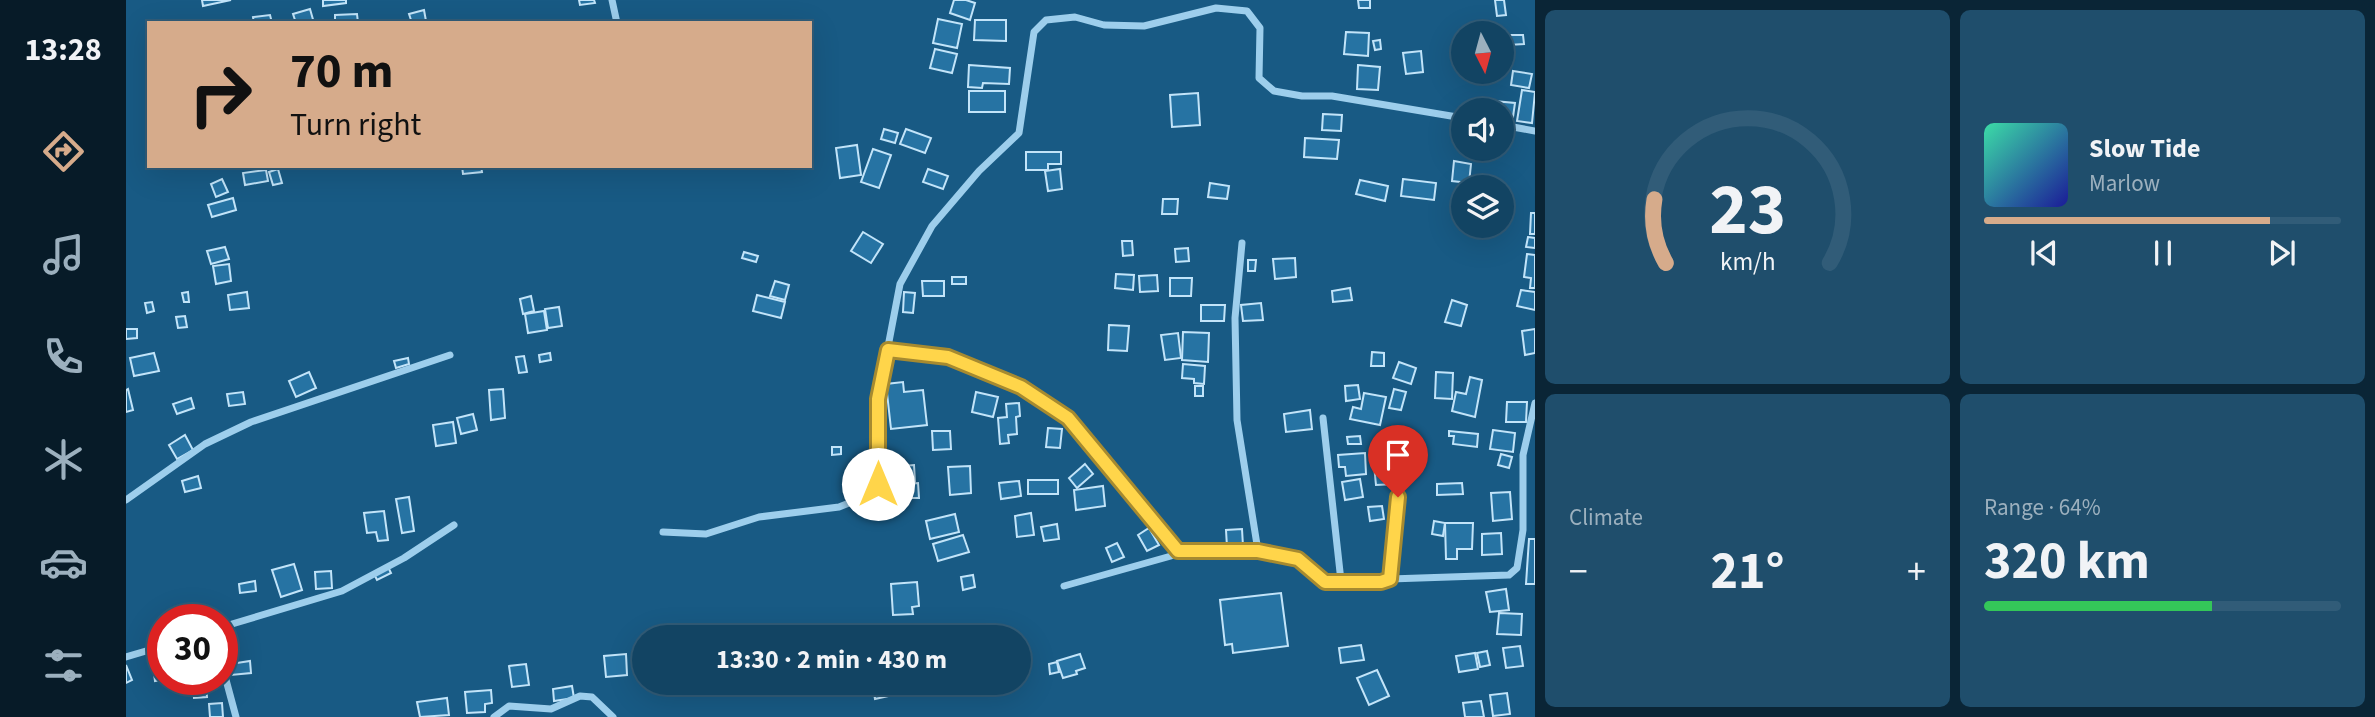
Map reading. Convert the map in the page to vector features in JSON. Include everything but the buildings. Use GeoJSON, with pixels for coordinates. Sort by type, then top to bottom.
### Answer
{"type":"FeatureCollection","features":[{"type":"Feature","properties":{"kind":"street"},"geometry":{"type":"LineString","coordinates":[[612,0],[617,21]]}},
{"type":"Feature","properties":{"kind":"street"},"geometry":{"type":"LineString","coordinates":[[663,532],[706,534],[759,517],[839,507],[869,495],[878,484],[878,399],[901,284],[932,226],[979,171],[1018,133],[1034,32],[1046,20],[1075,17],[1104,24],[1144,26],[1216,8],[1247,11],[1260,28],[1259,78],[1274,91],[1302,96],[1332,96],[1451,116]]}},
{"type":"Feature","properties":{"kind":"street"},"geometry":{"type":"LineString","coordinates":[[1514,127],[1535,131]]}},
{"type":"Feature","properties":{"kind":"street"},"geometry":{"type":"LineString","coordinates":[[1242,243],[1235,318],[1237,420],[1258,551]]}},
{"type":"Feature","properties":{"kind":"street"},"geometry":{"type":"LineString","coordinates":[[888,350],[948,357],[1021,387],[1068,418],[1178,551]]}},
{"type":"Feature","properties":{"kind":"street"},"geometry":{"type":"LineString","coordinates":[[126,500],[205,444],[251,422],[450,355]]}},
{"type":"Feature","properties":{"kind":"street"},"geometry":{"type":"LineString","coordinates":[[1064,586],[1171,556],[1178,551],[1258,551],[1298,559],[1325,582],[1381,582],[1390,579],[1509,575],[1517,568],[1522,530],[1523,456],[1535,404]]}},
{"type":"Feature","properties":{"kind":"street"},"geometry":{"type":"LineString","coordinates":[[1322,418],[1341,581]]}},
{"type":"Feature","properties":{"kind":"street"},"geometry":{"type":"LineString","coordinates":[[1390,579],[1398,497]]}},
{"type":"Feature","properties":{"kind":"street"},"geometry":{"type":"LineString","coordinates":[[238,622],[342,591],[404,558],[454,525]]}},
{"type":"Feature","properties":{"kind":"street"},"geometry":{"type":"LineString","coordinates":[[126,657],[147,651]]}},
{"type":"Feature","properties":{"kind":"street"},"geometry":{"type":"LineString","coordinates":[[230,695],[236,717]]}},
{"type":"Feature","properties":{"kind":"street"},"geometry":{"type":"LineString","coordinates":[[494,717],[509,706],[551,709],[580,696],[592,697],[613,717]]}},
{"type":"Feature","properties":{"kind":"route"},"geometry":{"type":"LineString","coordinates":[[878,484],[878,399],[888,350],[948,357],[1021,387],[1068,418],[1178,551],[1258,551],[1298,559],[1325,582],[1381,582],[1390,579],[1398,497]]}}]}
